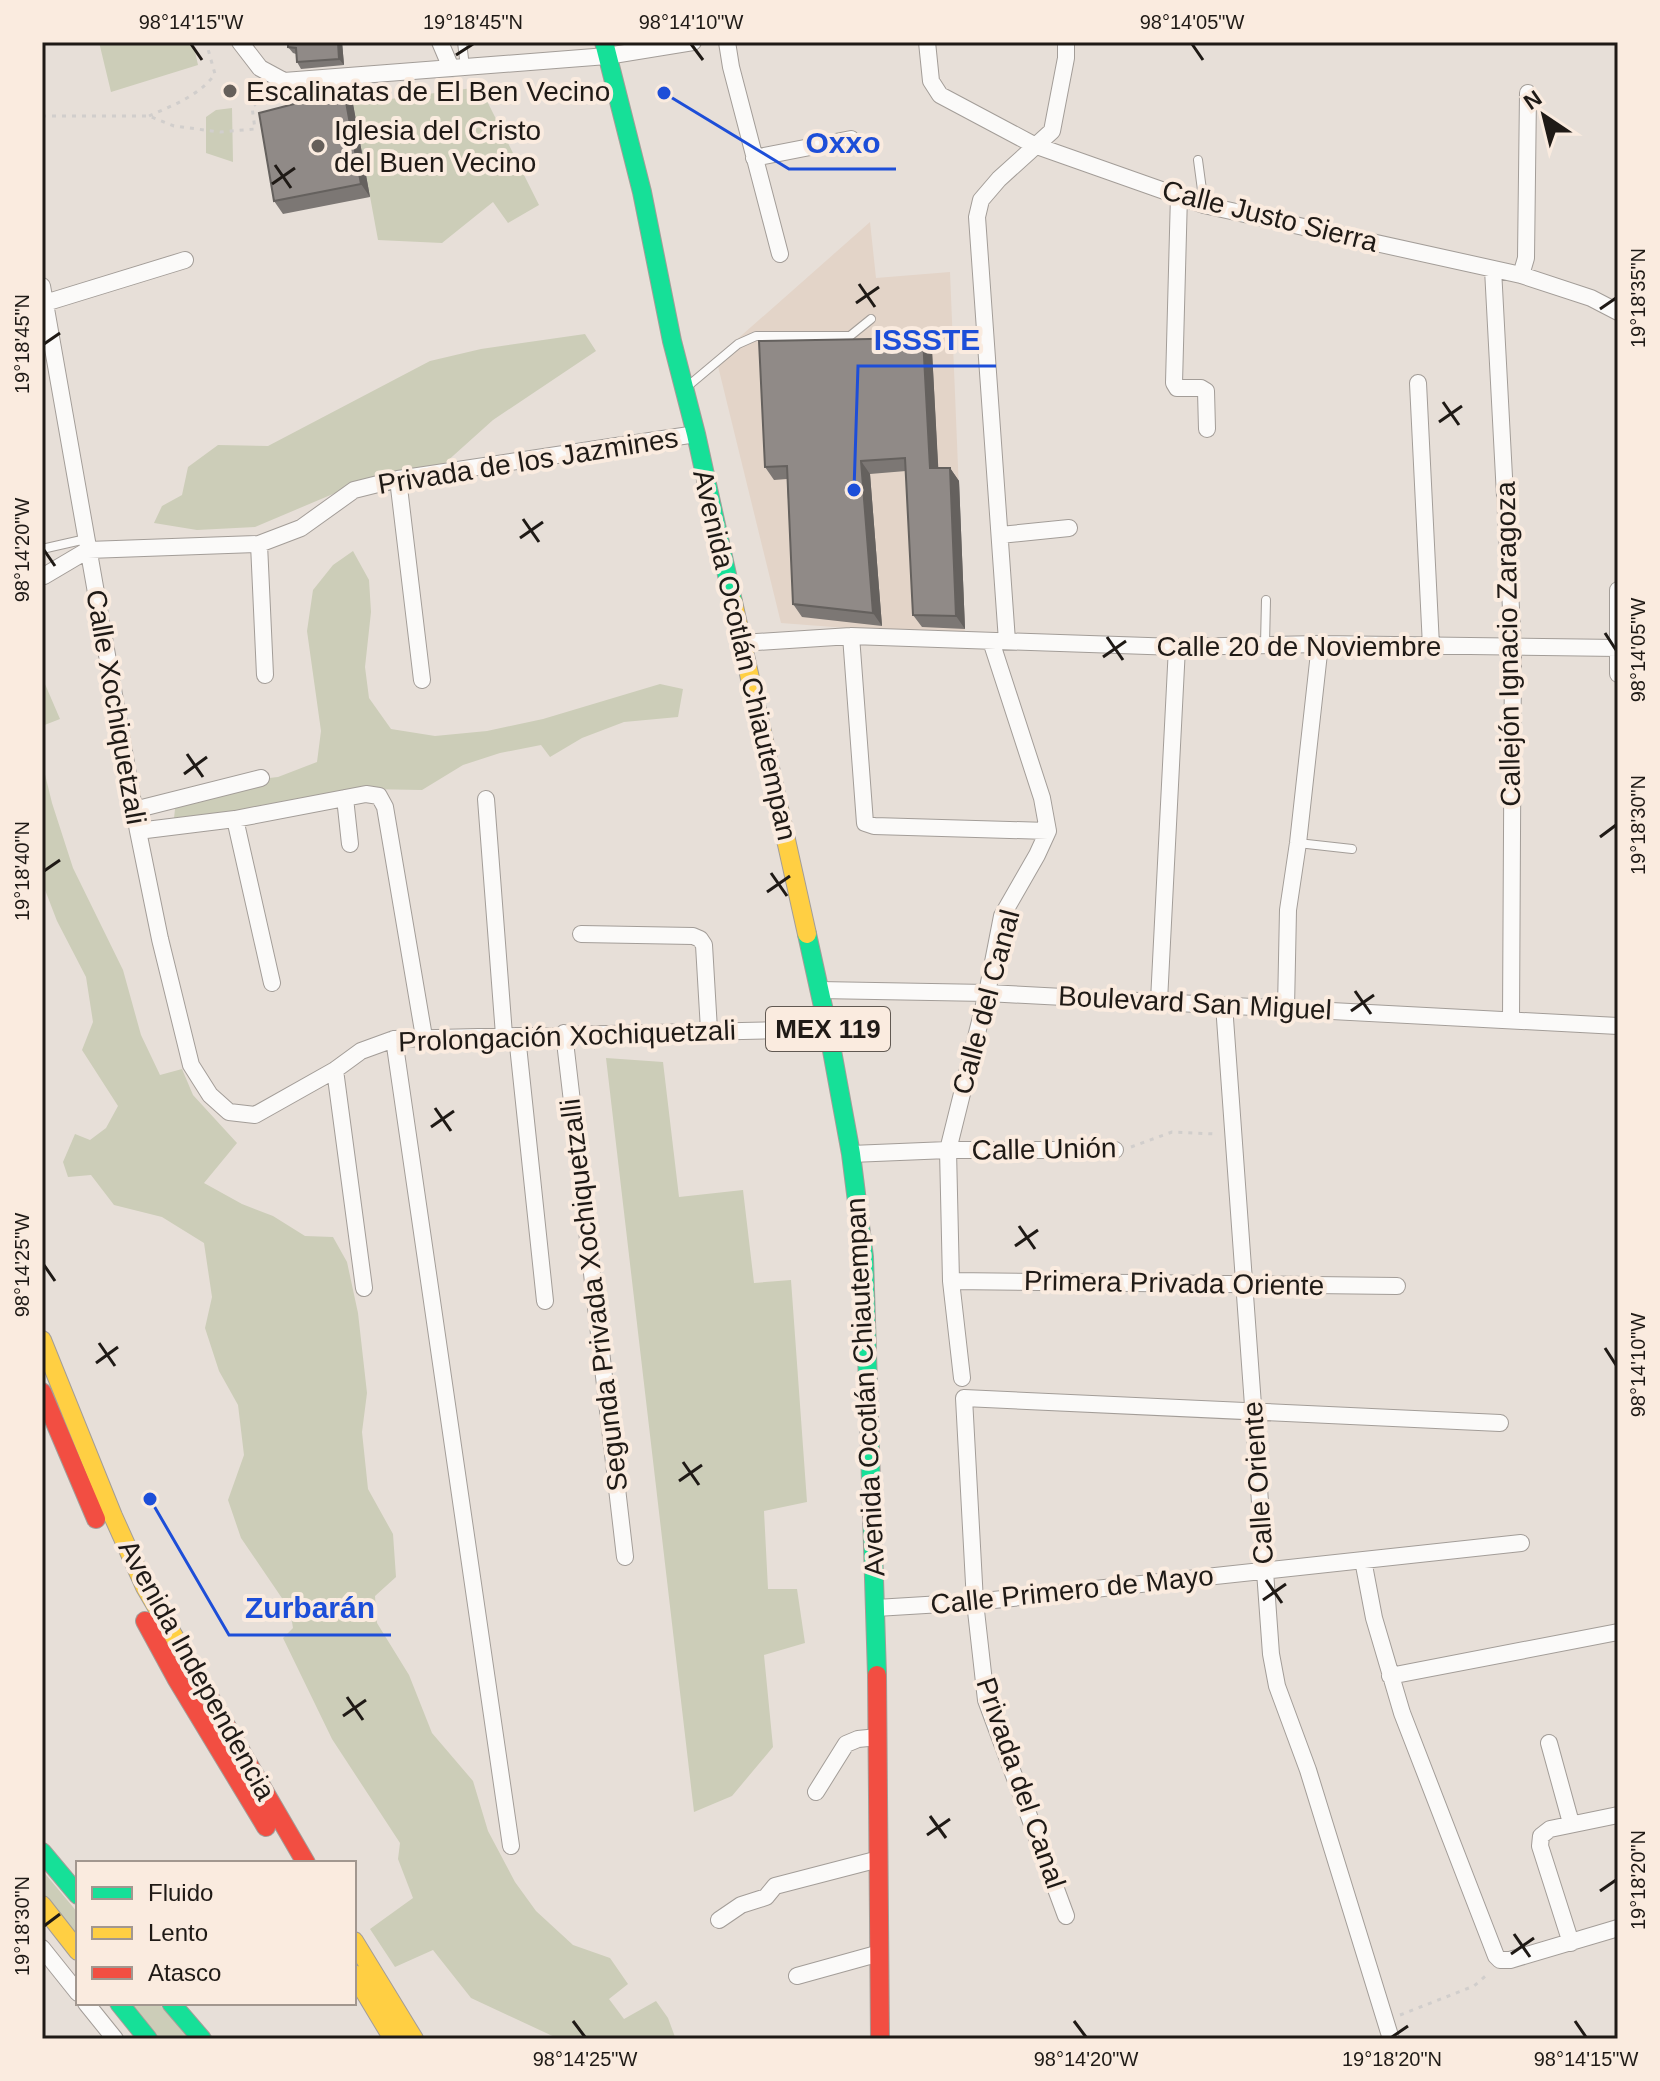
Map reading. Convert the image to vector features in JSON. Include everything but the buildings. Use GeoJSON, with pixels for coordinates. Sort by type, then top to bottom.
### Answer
{"type":"FeatureCollection","features":[{"type":"Feature","properties":{"kind":"main road","name":"Avenida Ocotlán Chiautempan"},"geometry":{"type":"LineString","coordinates":[[605,49],[642,192],[696,434],[828,1029],[851,1154],[864,1257],[876,1608],[880,2039]]}},
{"type":"Feature","properties":{"kind":"main road","name":"Avenida Independencia"},"geometry":{"type":"LineString","coordinates":[[42,1340],[145,1587],[305,1861]]}},
{"type":"Feature","properties":{"kind":"main road","name":"Avenida Independencia"},"geometry":{"type":"LineString","coordinates":[[42,1392],[99,1526],[142,1615],[176,1678],[286,1861]]}},
{"type":"Feature","properties":{"kind":"main road"},"geometry":{"type":"LineString","coordinates":[[42,1852],[76,1893]]}},
{"type":"Feature","properties":{"kind":"main road"},"geometry":{"type":"LineString","coordinates":[[42,1905],[76,1948]]}},
{"type":"Feature","properties":{"kind":"main road"},"geometry":{"type":"LineString","coordinates":[[356,1944],[414,2039]]}},
{"type":"Feature","properties":{"kind":"main road"},"geometry":{"type":"LineString","coordinates":[[356,1977],[393,2039]]}},
{"type":"Feature","properties":{"kind":"main road"},"geometry":{"type":"LineString","coordinates":[[121,2005],[148,2039]]}},
{"type":"Feature","properties":{"kind":"main road"},"geometry":{"type":"LineString","coordinates":[[173,2005],[202,2039]]}},
{"type":"Feature","properties":{"kind":"street"},"geometry":{"type":"LineString","coordinates":[[240,42],[260,68],[284,81],[458,67],[693,42]]}},
{"type":"Feature","properties":{"kind":"street"},"geometry":{"type":"LineString","coordinates":[[440,42],[458,67]]}},
{"type":"Feature","properties":{"kind":"street"},"geometry":{"type":"LineString","coordinates":[[727,42],[780,254]]}},
{"type":"Feature","properties":{"kind":"street","name":"Calle Justo Sierra"},"geometry":{"type":"LineString","coordinates":[[927,42],[931,81],[940,95],[1034,145],[1204,205],[1521,275],[1591,298],[1618,312]]}},
{"type":"Feature","properties":{"kind":"street"},"geometry":{"type":"LineString","coordinates":[[851,636],[865,823],[874,826],[1048,831],[1042,798],[999,641],[1000,535],[977,217],[981,200],[1034,145],[1052,131],[1066,58],[1066,42]]}},
{"type":"Feature","properties":{"kind":"street"},"geometry":{"type":"LineString","coordinates":[[1521,275],[1526,258],[1528,93]]}},
{"type":"Feature","properties":{"kind":"street"},"geometry":{"type":"LineString","coordinates":[[754,158],[851,139]]}},
{"type":"Feature","properties":{"kind":"street"},"geometry":{"type":"LineString","coordinates":[[1179,195],[1174,383],[1177,388],[1201,388],[1206,391],[1207,429]]}},
{"type":"Feature","properties":{"kind":"street"},"geometry":{"type":"LineString","coordinates":[[44,294],[185,260]]}},
{"type":"Feature","properties":{"kind":"street","name":"Callejón Ignacio Zaragoza"},"geometry":{"type":"LineString","coordinates":[[1493,269],[1513,647],[1511,1020]]}},
{"type":"Feature","properties":{"kind":"street","name":"Calle Xochiquetzali"},"geometry":{"type":"LineString","coordinates":[[44,294],[134,810],[160,939],[191,1065],[210,1095],[229,1112]]}},
{"type":"Feature","properties":{"kind":"street"},"geometry":{"type":"LineString","coordinates":[[1418,383],[1431,646]]}},
{"type":"Feature","properties":{"kind":"street","name":"Privada de los Jazmines"},"geometry":{"type":"LineString","coordinates":[[87,545],[259,544],[301,528],[354,490],[398,479],[696,434]]}},
{"type":"Feature","properties":{"kind":"street"},"geometry":{"type":"LineString","coordinates":[[398,479],[422,680]]}},
{"type":"Feature","properties":{"kind":"street"},"geometry":{"type":"LineString","coordinates":[[1000,535],[1069,528]]}},
{"type":"Feature","properties":{"kind":"street"},"geometry":{"type":"LineString","coordinates":[[259,544],[265,675]]}},
{"type":"Feature","properties":{"kind":"street"},"geometry":{"type":"LineString","coordinates":[[44,576],[87,545]]}},
{"type":"Feature","properties":{"kind":"street"},"geometry":{"type":"LineString","coordinates":[[1618,590],[1618,674]]}},
{"type":"Feature","properties":{"kind":"street","name":"Calle 20 de Noviembre"},"geometry":{"type":"LineString","coordinates":[[741,643],[851,636],[1177,647],[1320,644],[1618,648]]}},
{"type":"Feature","properties":{"kind":"street"},"geometry":{"type":"LineString","coordinates":[[1286,1008],[1288,910],[1320,644]]}},
{"type":"Feature","properties":{"kind":"street"},"geometry":{"type":"LineString","coordinates":[[1159,1001],[1177,647]]}},
{"type":"Feature","properties":{"kind":"street"},"geometry":{"type":"LineString","coordinates":[[134,810],[261,778]]}},
{"type":"Feature","properties":{"kind":"street"},"geometry":{"type":"LineString","coordinates":[[138,831],[235,819],[366,794],[379,796],[385,807],[424,1037]]}},
{"type":"Feature","properties":{"kind":"street"},"geometry":{"type":"LineString","coordinates":[[345,798],[350,844]]}},
{"type":"Feature","properties":{"kind":"street"},"geometry":{"type":"LineString","coordinates":[[486,799],[510,1036],[545,1301]]}},
{"type":"Feature","properties":{"kind":"street"},"geometry":{"type":"LineString","coordinates":[[235,819],[272,983]]}},
{"type":"Feature","properties":{"kind":"street","name":"Calle del Canal"},"geometry":{"type":"LineString","coordinates":[[962,1378],[951,1281],[948,1150],[987,993],[1002,916],[1048,831]]}},
{"type":"Feature","properties":{"kind":"street"},"geometry":{"type":"LineString","coordinates":[[581,934],[693,936],[700,939],[704,945],[709,1030]]}},
{"type":"Feature","properties":{"kind":"street","name":"Boulevard San Miguel"},"geometry":{"type":"LineString","coordinates":[[819,990],[987,993],[1618,1026]]}},
{"type":"Feature","properties":{"kind":"street","name":"Calle Oriente"},"geometry":{"type":"LineString","coordinates":[[1224,1005],[1266,1618],[1277,1686],[1308,1770],[1391,2039]]}},
{"type":"Feature","properties":{"kind":"street","name":"Prolongación Xochiquetzali"},"geometry":{"type":"LineString","coordinates":[[229,1112],[255,1115],[335,1070],[361,1051],[394,1039],[828,1029]]}},
{"type":"Feature","properties":{"kind":"street","name":"Segunda Privada Xochiquetzalli"},"geometry":{"type":"LineString","coordinates":[[564,1033],[625,1557]]}},
{"type":"Feature","properties":{"kind":"street"},"geometry":{"type":"LineString","coordinates":[[394,1039],[511,1846]]}},
{"type":"Feature","properties":{"kind":"street"},"geometry":{"type":"LineString","coordinates":[[335,1070],[364,1288]]}},
{"type":"Feature","properties":{"kind":"street","name":"Calle Unión"},"geometry":{"type":"LineString","coordinates":[[851,1154],[948,1150],[1115,1150]]}},
{"type":"Feature","properties":{"kind":"street","name":"Primera Privada Oriente"},"geometry":{"type":"LineString","coordinates":[[951,1281],[1397,1286]]}},
{"type":"Feature","properties":{"kind":"street"},"geometry":{"type":"LineString","coordinates":[[975,1602],[964,1398],[1500,1423]]}},
{"type":"Feature","properties":{"kind":"street","name":"Calle Primero de Mayo"},"geometry":{"type":"LineString","coordinates":[[876,1608],[975,1602],[1521,1543]]}},
{"type":"Feature","properties":{"kind":"street"},"geometry":{"type":"LineString","coordinates":[[1363,1560],[1374,1618],[1390,1676],[1494,1952],[1500,1960],[1510,1960],[1618,1928]]}},
{"type":"Feature","properties":{"kind":"street","name":"Privada del Canal"},"geometry":{"type":"LineString","coordinates":[[975,1602],[986,1700],[1066,1916]]}},
{"type":"Feature","properties":{"kind":"street"},"geometry":{"type":"LineString","coordinates":[[1390,1676],[1618,1632]]}},
{"type":"Feature","properties":{"kind":"street"},"geometry":{"type":"LineString","coordinates":[[816,1792],[846,1744],[878,1737]]}},
{"type":"Feature","properties":{"kind":"street"},"geometry":{"type":"LineString","coordinates":[[1549,1743],[1571,1823]]}},
{"type":"Feature","properties":{"kind":"street"},"geometry":{"type":"LineString","coordinates":[[1571,1943],[1540,1846],[1541,1836],[1550,1829],[1571,1823],[1618,1815]]}},
{"type":"Feature","properties":{"kind":"street"},"geometry":{"type":"LineString","coordinates":[[719,1920],[741,1905],[763,1898],[775,1886],[879,1859]]}},
{"type":"Feature","properties":{"kind":"street"},"geometry":{"type":"LineString","coordinates":[[42,1948],[76,1990]]}},
{"type":"Feature","properties":{"kind":"street"},"geometry":{"type":"LineString","coordinates":[[797,1976],[880,1953]]}},
{"type":"Feature","properties":{"kind":"street"},"geometry":{"type":"LineString","coordinates":[[88,2005],[115,2039]]}},
{"type":"Feature","properties":{"kind":"lane"},"geometry":{"type":"LineString","coordinates":[[458,67],[462,42]]}},
{"type":"Feature","properties":{"kind":"lane"},"geometry":{"type":"LineString","coordinates":[[1198,160],[1204,205]]}},
{"type":"Feature","properties":{"kind":"lane"},"geometry":{"type":"LineString","coordinates":[[684,389],[738,344],[756,336],[850,336],[871,319]]}},
{"type":"Feature","properties":{"kind":"lane"},"geometry":{"type":"LineString","coordinates":[[42,549],[87,545]]}},
{"type":"Feature","properties":{"kind":"lane"},"geometry":{"type":"LineString","coordinates":[[1265,644],[1266,600]]}},
{"type":"Feature","properties":{"kind":"lane"},"geometry":{"type":"LineString","coordinates":[[1298,843],[1352,849]]}},
{"type":"Feature","properties":{"kind":"path"},"geometry":{"type":"LineString","coordinates":[[149,116],[190,97],[207,85],[215,74],[206,42]]}},
{"type":"Feature","properties":{"kind":"path"},"geometry":{"type":"LineString","coordinates":[[42,116],[149,116],[174,126],[220,132],[255,129],[252,107],[284,81]]}},
{"type":"Feature","properties":{"kind":"path","name":"Calle Unión"},"geometry":{"type":"LineString","coordinates":[[1115,1150],[1139,1146],[1172,1132],[1234,1135]]}},
{"type":"Feature","properties":{"kind":"path"},"geometry":{"type":"LineString","coordinates":[[1385,2021],[1479,1984],[1500,1960]]}},
{"type":"Feature","properties":{"kind":"shaded area"},"geometry":{"type":"Polygon","coordinates":[[[870,222],[876,278],[950,272],[965,637],[781,623],[716,358],[870,222]]]}},
{"type":"Feature","properties":{"kind":"green space"},"geometry":{"type":"Polygon","coordinates":[[[99,42],[193,42],[198,65],[111,92],[99,42]]]}},
{"type":"Feature","properties":{"kind":"green space"},"geometry":{"type":"Polygon","coordinates":[[[480,87],[539,205],[508,223],[493,202],[442,243],[378,240],[353,104],[480,87]]]}},
{"type":"Feature","properties":{"kind":"green space"},"geometry":{"type":"Polygon","coordinates":[[[232,108],[233,162],[206,153],[206,117],[216,110],[232,108]]]}},
{"type":"Feature","properties":{"kind":"green space"},"geometry":{"type":"Polygon","coordinates":[[[585,334],[596,351],[493,420],[444,464],[366,480],[255,527],[197,530],[154,523],[162,506],[182,495],[188,467],[218,445],[268,446],[430,361],[481,349],[585,334]]]}},
{"type":"Feature","properties":{"kind":"green space"},"geometry":{"type":"Polygon","coordinates":[[[353,551],[369,580],[371,612],[365,667],[369,698],[391,729],[435,736],[487,731],[543,719],[660,684],[683,689],[678,717],[624,722],[582,738],[550,757],[541,745],[500,753],[463,765],[422,790],[366,789],[195,821],[174,818],[176,801],[202,786],[278,777],[317,762],[321,731],[307,631],[313,590],[333,565],[353,551]]]}},
{"type":"Feature","properties":{"kind":"green space"},"geometry":{"type":"Polygon","coordinates":[[[42,677],[60,719],[42,726],[42,677]]]}},
{"type":"Feature","properties":{"kind":"green space"},"geometry":{"type":"Polygon","coordinates":[[[42,762],[73,868],[123,970],[141,1035],[160,1075],[182,1069],[193,1095],[237,1143],[204,1183],[242,1204],[273,1216],[305,1236],[333,1237],[347,1262],[358,1313],[367,1393],[362,1432],[368,1489],[393,1534],[396,1577],[375,1596],[377,1623],[409,1675],[432,1733],[473,1781],[488,1831],[515,1882],[536,1911],[573,1945],[610,1958],[628,1984],[609,1999],[624,2019],[656,2001],[668,2018],[675,2037],[700,2039],[559,2039],[471,1998],[433,1950],[395,1967],[370,1929],[413,1898],[398,1859],[400,1843],[332,1739],[283,1638],[293,1628],[290,1610],[241,1538],[228,1500],[244,1455],[238,1405],[219,1371],[205,1328],[212,1297],[204,1243],[162,1217],[114,1205],[91,1175],[68,1177],[63,1162],[75,1134],[90,1140],[106,1128],[118,1106],[82,1050],[93,1022],[86,977],[57,921],[42,882],[42,762]]]}},
{"type":"Feature","properties":{"kind":"green space"},"geometry":{"type":"Polygon","coordinates":[[[606,1058],[663,1062],[679,1197],[743,1190],[754,1283],[791,1280],[807,1502],[764,1511],[768,1589],[797,1589],[805,1643],[764,1655],[773,1747],[732,1796],[694,1812],[606,1058]]]}},
{"type":"Feature","properties":{"kind":"green space"},"geometry":{"type":"Polygon","coordinates":[[[42,1870],[76,1911],[76,1940],[42,1897],[42,1870]]]}},
{"type":"Feature","properties":{"kind":"green space"},"geometry":{"type":"Polygon","coordinates":[[[129,2005],[160,2005],[190,2039],[157,2039],[129,2005]]]}},
{"type":"Feature","properties":{"kind":"traffic: fast"},"geometry":{"type":"LineString","coordinates":[[604,42],[642,192],[672,341],[733,602]]}},
{"type":"Feature","properties":{"kind":"traffic: fast"},"geometry":{"type":"LineString","coordinates":[[807,934],[851,1154],[864,1257],[877,1675]]}},
{"type":"Feature","properties":{"kind":"traffic: fast"},"geometry":{"type":"LineString","coordinates":[[42,1852],[76,1893]]}},
{"type":"Feature","properties":{"kind":"traffic: fast"},"geometry":{"type":"LineString","coordinates":[[121,2005],[148,2039]]}},
{"type":"Feature","properties":{"kind":"traffic: fast"},"geometry":{"type":"LineString","coordinates":[[173,2005],[202,2039]]}},
{"type":"Feature","properties":{"kind":"traffic: slow"},"geometry":{"type":"LineString","coordinates":[[733,602],[807,934]]}},
{"type":"Feature","properties":{"kind":"traffic: slow"},"geometry":{"type":"LineString","coordinates":[[42,1340],[145,1587],[203,1686]]}},
{"type":"Feature","properties":{"kind":"traffic: slow"},"geometry":{"type":"LineString","coordinates":[[42,1905],[76,1948]]}},
{"type":"Feature","properties":{"kind":"traffic: slow"},"geometry":{"type":"LineString","coordinates":[[356,1944],[414,2039]]}},
{"type":"Feature","properties":{"kind":"traffic: slow"},"geometry":{"type":"LineString","coordinates":[[356,1977],[393,2039]]}},
{"type":"Feature","properties":{"kind":"traffic: jam"},"geometry":{"type":"LineString","coordinates":[[42,1392],[96,1519]]}},
{"type":"Feature","properties":{"kind":"traffic: jam"},"geometry":{"type":"LineString","coordinates":[[145,1621],[266,1827]]}},
{"type":"Feature","properties":{"kind":"traffic: jam"},"geometry":{"type":"LineString","coordinates":[[877,1675],[880,2039]]}},
{"type":"Feature","properties":{"kind":"traffic: jam"},"geometry":{"type":"LineString","coordinates":[[203,1686],[305,1861]]}},
{"type":"Feature","properties":{"kind":"place","name":"Escalinatas de El Ben Vecino"},"geometry":{"type":"Point","coordinates":[230,91]}},
{"type":"Feature","properties":{"kind":"place","name":"Oxxo"},"geometry":{"type":"Point","coordinates":[664,93]}},
{"type":"Feature","properties":{"kind":"place","name":"Iglesia del Cristo del Buen Vecino"},"geometry":{"type":"Point","coordinates":[318,146]}},
{"type":"Feature","properties":{"kind":"place","name":"ISSSTE"},"geometry":{"type":"Point","coordinates":[854,490]}},
{"type":"Feature","properties":{"kind":"place","name":"Zurbarán"},"geometry":{"type":"Point","coordinates":[150,1499]}}]}
